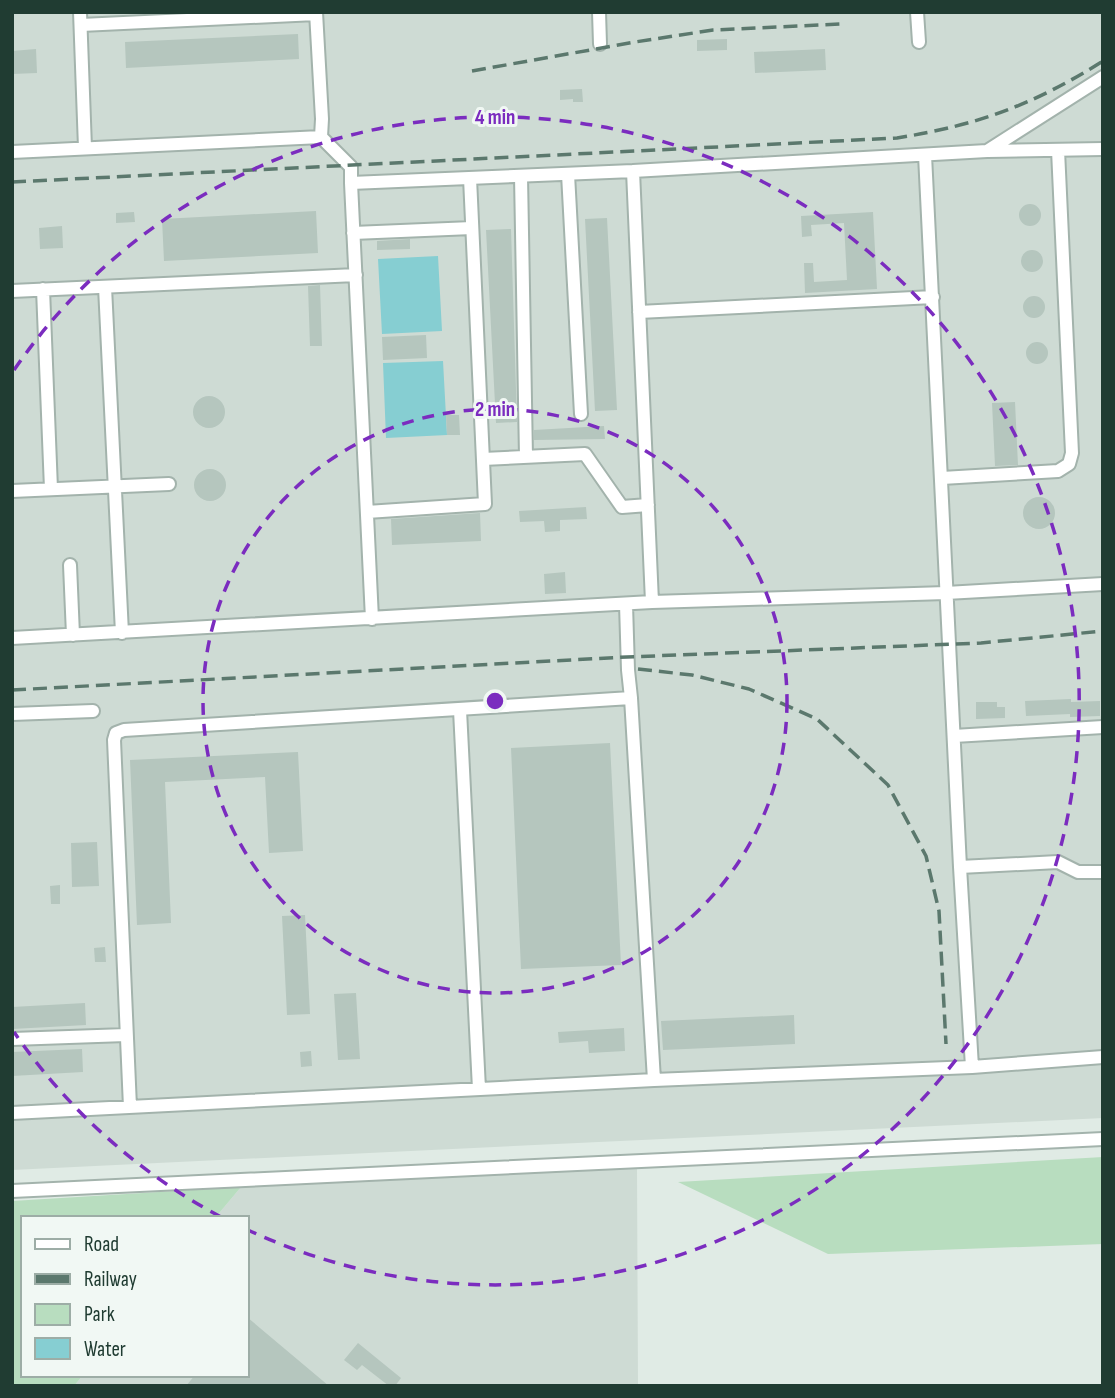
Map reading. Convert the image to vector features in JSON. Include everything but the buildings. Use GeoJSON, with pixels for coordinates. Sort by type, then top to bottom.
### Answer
{"type":"FeatureCollection","features":[{"type":"Feature","properties":{"kind":"street"},"geometry":{"type":"LineString","coordinates":[[598,12],[600,44]]}},
{"type":"Feature","properties":{"kind":"street"},"geometry":{"type":"LineString","coordinates":[[917,12],[919,42]]}},
{"type":"Feature","properties":{"kind":"street"},"geometry":{"type":"LineString","coordinates":[[85,148],[80,19],[316,13],[322,109],[321,137],[351,167],[372,619]]}},
{"type":"Feature","properties":{"kind":"street"},"geometry":{"type":"LineString","coordinates":[[987,151],[1103,77]]}},
{"type":"Feature","properties":{"kind":"street"},"geometry":{"type":"LineString","coordinates":[[12,152],[321,137]]}},
{"type":"Feature","properties":{"kind":"street"},"geometry":{"type":"LineString","coordinates":[[351,183],[632,171],[987,151],[1103,149]]}},
{"type":"Feature","properties":{"kind":"street"},"geometry":{"type":"LineString","coordinates":[[942,478],[1058,471],[1069,464],[1073,453],[1058,150]]}},
{"type":"Feature","properties":{"kind":"street"},"geometry":{"type":"LineString","coordinates":[[925,155],[972,1067]]}},
{"type":"Feature","properties":{"kind":"street"},"geometry":{"type":"LineString","coordinates":[[632,171],[652,602]]}},
{"type":"Feature","properties":{"kind":"street"},"geometry":{"type":"LineString","coordinates":[[568,174],[581,414]]}},
{"type":"Feature","properties":{"kind":"street"},"geometry":{"type":"LineString","coordinates":[[521,176],[526,457]]}},
{"type":"Feature","properties":{"kind":"street"},"geometry":{"type":"LineString","coordinates":[[367,512],[485,504],[470,178]]}},
{"type":"Feature","properties":{"kind":"street"},"geometry":{"type":"LineString","coordinates":[[353,233],[472,228]]}},
{"type":"Feature","properties":{"kind":"street"},"geometry":{"type":"LineString","coordinates":[[12,291],[356,275]]}},
{"type":"Feature","properties":{"kind":"street"},"geometry":{"type":"LineString","coordinates":[[105,286],[122,633]]}},
{"type":"Feature","properties":{"kind":"street"},"geometry":{"type":"LineString","coordinates":[[43,289],[51,489]]}},
{"type":"Feature","properties":{"kind":"street"},"geometry":{"type":"LineString","coordinates":[[639,312],[933,297]]}},
{"type":"Feature","properties":{"kind":"street"},"geometry":{"type":"LineString","coordinates":[[483,459],[585,454],[621,507],[648,505]]}},
{"type":"Feature","properties":{"kind":"street"},"geometry":{"type":"LineString","coordinates":[[12,491],[169,484]]}},
{"type":"Feature","properties":{"kind":"street"},"geometry":{"type":"LineString","coordinates":[[70,565],[73,635]]}},
{"type":"Feature","properties":{"kind":"street"},"geometry":{"type":"LineString","coordinates":[[12,638],[652,602],[946,593],[1103,584]]}},
{"type":"Feature","properties":{"kind":"street"},"geometry":{"type":"LineString","coordinates":[[626,604],[654,1080]]}},
{"type":"Feature","properties":{"kind":"street"},"geometry":{"type":"LineString","coordinates":[[130,1107],[114,740],[116,733],[124,730],[631,698]]}},
{"type":"Feature","properties":{"kind":"street"},"geometry":{"type":"LineString","coordinates":[[460,710],[479,1089]]}},
{"type":"Feature","properties":{"kind":"street"},"geometry":{"type":"LineString","coordinates":[[12,714],[93,711]]}},
{"type":"Feature","properties":{"kind":"street"},"geometry":{"type":"LineString","coordinates":[[954,736],[1103,727]]}},
{"type":"Feature","properties":{"kind":"street"},"geometry":{"type":"LineString","coordinates":[[960,867],[1058,862],[1078,873],[1103,872]]}},
{"type":"Feature","properties":{"kind":"street"},"geometry":{"type":"LineString","coordinates":[[12,1039],[127,1035]]}},
{"type":"Feature","properties":{"kind":"street"},"geometry":{"type":"LineString","coordinates":[[12,1113],[654,1080],[972,1067],[1103,1057]]}},
{"type":"Feature","properties":{"kind":"street"},"geometry":{"type":"LineString","coordinates":[[12,1191],[1103,1139]]}},
{"type":"Feature","properties":{"kind":"shaded area"},"geometry":{"type":"Polygon","coordinates":[[[12,12],[1103,12],[1103,1118],[12,1170],[12,12]]]}},
{"type":"Feature","properties":{"kind":"shaded area"},"geometry":{"type":"Polygon","coordinates":[[[637,1168],[638,1386],[74,1386],[81,1377],[248,1377],[248,1216],[217,1216],[241,1187],[637,1168]]]}},
{"type":"Feature","properties":{"kind":"green space"},"geometry":{"type":"Polygon","coordinates":[[[1103,1157],[1103,1244],[828,1254],[678,1182],[1103,1157]]]}},
{"type":"Feature","properties":{"kind":"green space"},"geometry":{"type":"Polygon","coordinates":[[[241,1187],[217,1216],[21,1216],[21,1377],[81,1377],[74,1386],[12,1386],[12,1201],[241,1187]]]}},
{"type":"Feature","properties":{"kind":"water"},"geometry":{"type":"Polygon","coordinates":[[[438,256],[442,331],[382,334],[378,259],[438,256]]]}},
{"type":"Feature","properties":{"kind":"water"},"geometry":{"type":"Polygon","coordinates":[[[443,361],[447,435],[386,438],[383,363],[443,361]]]}},
{"type":"Feature","properties":{"kind":"railway"},"geometry":{"type":"LineString","coordinates":[[472,71],[713,30],[842,24]]}},
{"type":"Feature","properties":{"kind":"railway"},"geometry":{"type":"LineString","coordinates":[[12,182],[897,138],[954,127],[1004,111],[1053,90],[1103,61]]}},
{"type":"Feature","properties":{"kind":"railway"},"geometry":{"type":"LineString","coordinates":[[12,690],[627,657],[981,643],[1103,631]]}},
{"type":"Feature","properties":{"kind":"railway"},"geometry":{"type":"LineString","coordinates":[[638,669],[692,675],[749,689],[817,719],[888,785],[926,856],[939,911],[946,1044]]}}]}
